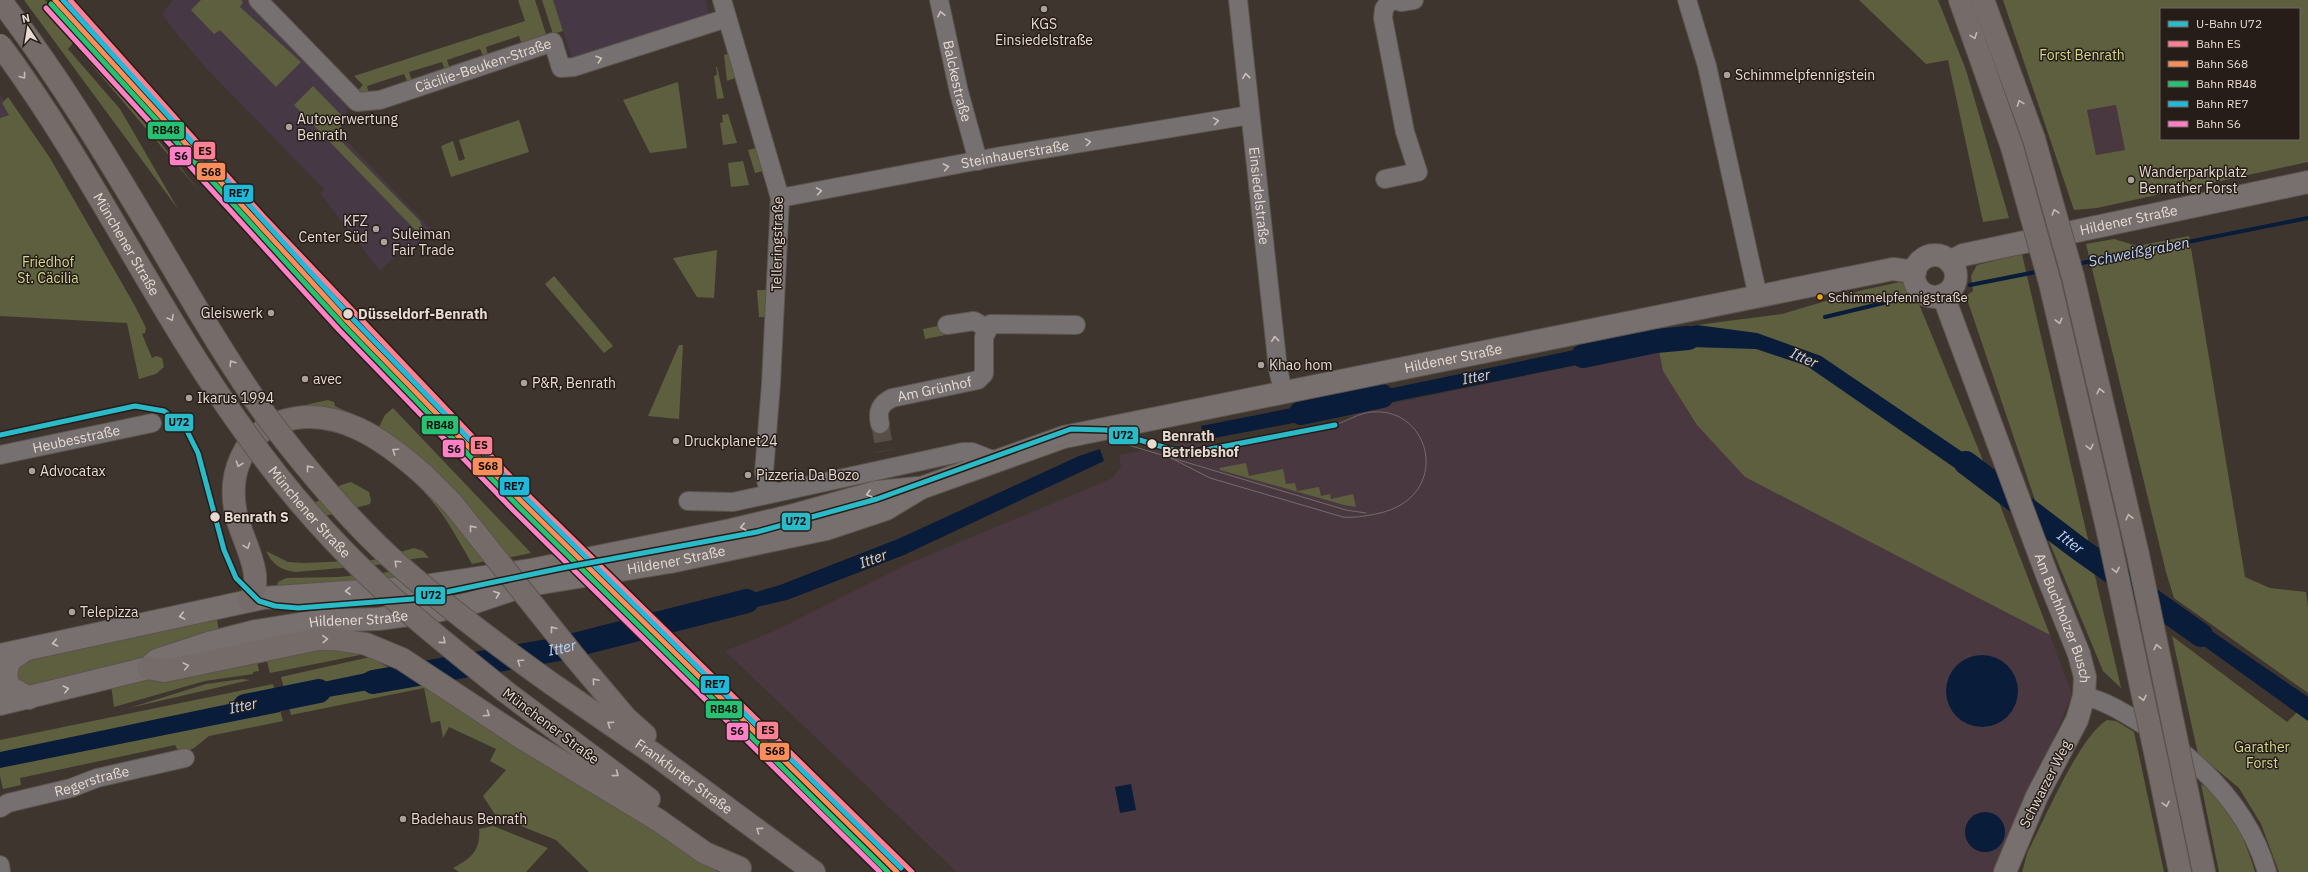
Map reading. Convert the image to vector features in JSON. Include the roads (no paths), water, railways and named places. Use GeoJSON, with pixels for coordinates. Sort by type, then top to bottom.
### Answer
{"type":"FeatureCollection","features":[{"type":"Feature","properties":{"kind":"highway","name":"Münchener Straße"},"geometry":{"type":"LineString","coordinates":[[0,0],[49,66],[81,114],[210,330],[272,422],[330,494],[361,528],[400,566],[477,630],[552,684]]}},
{"type":"Feature","properties":{"kind":"highway"},"geometry":{"type":"LineString","coordinates":[[1960,0],[2012,147],[2050,283],[2108,532],[2180,872]]}},
{"type":"Feature","properties":{"kind":"highway"},"geometry":{"type":"LineString","coordinates":[[1983,0],[2034,140],[2073,277],[2138,555],[2204,872]]}},
{"type":"Feature","properties":{"kind":"highway","name":"Münchener Straße"},"geometry":{"type":"LineString","coordinates":[[0,45],[58,128],[186,343],[245,432],[305,507],[370,576],[445,643],[506,692],[743,870]]}},
{"type":"Feature","properties":{"kind":"highway"},"geometry":{"type":"LineString","coordinates":[[249,600],[255,584],[254,572],[236,515],[234,495],[237,468],[242,456],[261,431],[273,424],[298,417],[320,416],[337,420],[379,440],[403,456],[452,503],[577,660],[626,718],[648,738],[654,754]]}},
{"type":"Feature","properties":{"kind":"highway"},"geometry":{"type":"LineString","coordinates":[[148,668],[164,671],[286,645],[334,638],[380,648],[426,674],[522,738],[658,820],[705,853],[743,870]]}},
{"type":"Feature","properties":{"kind":"highway","name":"Frankfurter Straße"},"geometry":{"type":"LineString","coordinates":[[552,684],[654,754],[814,872]]}},
{"type":"Feature","properties":{"kind":"main road","name":"Hildener Straße"},"geometry":{"type":"LineString","coordinates":[[1950,262],[1963,255],[2308,182]]}},
{"type":"Feature","properties":{"kind":"main road"},"geometry":{"type":"LineString","coordinates":[[1939,256],[1950,262],[1956,272],[1955,284],[1952,289],[1943,295],[1930,296],[1920,290],[1915,278],[1917,266],[1927,257],[1939,256]]}},
{"type":"Feature","properties":{"kind":"main road","name":"Hildener Straße"},"geometry":{"type":"LineString","coordinates":[[0,704],[148,668],[157,660],[220,640],[305,622],[397,618],[460,606],[524,586],[670,562],[826,529],[886,509],[921,488],[1064,437],[1283,391],[1894,269],[1915,272]]}},
{"type":"Feature","properties":{"kind":"main road","name":"Am Buchholzer Busch"},"geometry":{"type":"LineString","coordinates":[[1943,295],[2082,666],[2085,677],[2084,696]]}},
{"type":"Feature","properties":{"kind":"main road","name":"Hildener Straße"},"geometry":{"type":"LineString","coordinates":[[0,655],[220,608],[249,600],[306,593],[418,587],[488,577],[731,530],[790,516],[876,492],[921,488]]}},
{"type":"Feature","properties":{"kind":"main road"},"geometry":{"type":"LineString","coordinates":[[220,608],[227,610],[232,621],[229,632],[220,640]]}},
{"type":"Feature","properties":{"kind":"main road","name":"Hildener Straße"},"geometry":{"type":"LineString","coordinates":[[25,650],[14,656],[9,661],[6,675],[9,687],[29,698]]}},
{"type":"Feature","properties":{"kind":"main road","name":"Schwarzer Weg"},"geometry":{"type":"LineString","coordinates":[[2005,872],[2037,796],[2077,720],[2084,696]]}},
{"type":"Feature","properties":{"kind":"street","name":"Cäcilie-Beuken-Straße"},"geometry":{"type":"LineString","coordinates":[[258,0],[356,102],[380,100],[553,42],[562,68],[574,67],[727,18]]}},
{"type":"Feature","properties":{"kind":"street","name":"Telleringstraße"},"geometry":{"type":"LineString","coordinates":[[722,0],[780,198],[771,384],[764,472],[767,484],[773,493]]}},
{"type":"Feature","properties":{"kind":"street","name":"Balckestraße"},"geometry":{"type":"LineString","coordinates":[[939,0],[959,92],[978,161]]}},
{"type":"Feature","properties":{"kind":"street","name":"Einsiedelstraße"},"geometry":{"type":"LineString","coordinates":[[1238,0],[1278,369],[1283,391]]}},
{"type":"Feature","properties":{"kind":"street"},"geometry":{"type":"LineString","coordinates":[[1385,178],[1418,172],[1405,132],[1383,18],[1384,9],[1390,0]]}},
{"type":"Feature","properties":{"kind":"street"},"geometry":{"type":"LineString","coordinates":[[1395,0],[1402,2],[1414,0]]}},
{"type":"Feature","properties":{"kind":"street"},"geometry":{"type":"LineString","coordinates":[[1687,0],[1707,66],[1758,297]]}},
{"type":"Feature","properties":{"kind":"street","name":"Steinhauerstraße"},"geometry":{"type":"LineString","coordinates":[[780,198],[978,161],[1250,115]]}},
{"type":"Feature","properties":{"kind":"street"},"geometry":{"type":"LineString","coordinates":[[947,325],[974,321],[987,328],[991,324],[999,323],[1076,326]]}},
{"type":"Feature","properties":{"kind":"street","name":"Am Grünhof"},"geometry":{"type":"LineString","coordinates":[[880,424],[879,411],[882,405],[892,398],[978,380],[984,374],[984,337],[987,328]]}},
{"type":"Feature","properties":{"kind":"street","name":"Heubesstraße"},"geometry":{"type":"LineString","coordinates":[[0,455],[152,423]]}},
{"type":"Feature","properties":{"kind":"street"},"geometry":{"type":"LineString","coordinates":[[688,501],[734,502],[773,493],[887,459],[972,452],[995,461]]}},
{"type":"Feature","properties":{"kind":"street","name":"Am Buchholzer Busch"},"geometry":{"type":"LineString","coordinates":[[2084,696],[2115,707],[2167,740],[2210,777],[2241,814],[2257,845],[2267,872]]}},
{"type":"Feature","properties":{"kind":"street","name":"Regerstraße"},"geometry":{"type":"LineString","coordinates":[[0,808],[8,803],[71,788],[97,778],[185,758]]}},
{"type":"Feature","properties":{"kind":"street"},"geometry":{"type":"LineString","coordinates":[[0,865],[1,872]]}},
{"type":"Feature","properties":{"kind":"water"},"geometry":{"type":"Polygon","coordinates":[[[1697,325],[1757,333],[1821,356],[1986,468],[1997,497],[1807,366],[1756,349],[1658,346],[1655,334],[1697,325]]]}},
{"type":"Feature","properties":{"kind":"water"},"geometry":{"type":"Polygon","coordinates":[[[1613,342],[1617,357],[1352,410],[1349,397],[1613,342]]]}},
{"type":"Feature","properties":{"kind":"water"},"geometry":{"type":"Polygon","coordinates":[[[1332,400],[1335,415],[1204,440],[1201,426],[1332,400]]]}},
{"type":"Feature","properties":{"kind":"water"},"geometry":{"type":"Polygon","coordinates":[[[1100,449],[1104,461],[904,555],[787,600],[722,615],[712,605],[780,585],[898,539],[1079,456],[1100,449]]]}},
{"type":"Feature","properties":{"kind":"water"},"geometry":{"type":"Polygon","coordinates":[[[2040,515],[2090,548],[2092,563],[2046,534],[2040,515]]]}},
{"type":"Feature","properties":{"kind":"water"},"geometry":{"type":"Polygon","coordinates":[[[2172,604],[2308,697],[2308,721],[2176,626],[2172,604]]]}},
{"type":"Feature","properties":{"kind":"water"},"geometry":{"type":"Polygon","coordinates":[[[698,607],[708,618],[694,621],[685,611],[698,607]]]}},
{"type":"Feature","properties":{"kind":"water"},"geometry":{"type":"Polygon","coordinates":[[[604,625],[619,642],[581,653],[569,636],[604,625]]]}},
{"type":"Feature","properties":{"kind":"water"},"geometry":{"type":"Polygon","coordinates":[[[546,642],[558,655],[546,658],[530,647],[546,642]]]}},
{"type":"Feature","properties":{"kind":"water"},"geometry":{"type":"Polygon","coordinates":[[[486,653],[504,666],[497,669],[480,658],[486,653]]]}},
{"type":"Feature","properties":{"kind":"water"},"geometry":{"type":"Polygon","coordinates":[[[1975,655],[1989,655],[1996,657],[2008,665],[2016,677],[2018,691],[2016,705],[2008,717],[1996,725],[1989,727],[1975,727],[1968,725],[1956,717],[1948,705],[1946,698],[1946,684],[1948,677],[1956,665],[1968,657],[1975,655]]]}},
{"type":"Feature","properties":{"kind":"water"},"geometry":{"type":"Polygon","coordinates":[[[434,659],[455,675],[449,678],[428,664],[434,659]]]}},
{"type":"Feature","properties":{"kind":"water"},"geometry":{"type":"Polygon","coordinates":[[[390,668],[414,682],[288,704],[285,690],[390,668]]]}},
{"type":"Feature","properties":{"kind":"water"},"geometry":{"type":"Polygon","coordinates":[[[276,694],[280,712],[0,768],[0,752],[276,694]]]}},
{"type":"Feature","properties":{"kind":"water"},"geometry":{"type":"Polygon","coordinates":[[[1131,784],[1136,810],[1120,813],[1115,787],[1131,784]]]}},
{"type":"Feature","properties":{"kind":"water"},"geometry":{"type":"Polygon","coordinates":[[[1981,812],[1989,812],[1996,815],[2002,821],[2005,832],[2002,843],[1996,849],[1989,852],[1981,852],[1974,849],[1968,843],[1965,836],[1965,828],[1968,821],[1974,815],[1981,812]]]}},
{"type":"Feature","properties":{"kind":"waterway","name":"Schweißgraben"},"geometry":{"type":"LineString","coordinates":[[2077,264],[2308,218]]}},
{"type":"Feature","properties":{"kind":"waterway","name":"Schweißgraben"},"geometry":{"type":"LineString","coordinates":[[1970,285],[2041,271]]}},
{"type":"Feature","properties":{"kind":"waterway","name":"Schweißgraben"},"geometry":{"type":"LineString","coordinates":[[1825,317],[1900,299]]}},
{"type":"Feature","properties":{"kind":"waterway","name":"Itter"},"geometry":{"type":"LineString","coordinates":[[1583,356],[1656,341],[1688,338]]}},
{"type":"Feature","properties":{"kind":"waterway","name":"Itter"},"geometry":{"type":"LineString","coordinates":[[1301,413],[1382,396]]}},
{"type":"Feature","properties":{"kind":"waterway","name":"Itter"},"geometry":{"type":"LineString","coordinates":[[1966,463],[2078,548],[2201,635]]}},
{"type":"Feature","properties":{"kind":"waterway","name":"Itter"},"geometry":{"type":"LineString","coordinates":[[373,682],[559,649],[747,601]]}},
{"type":"Feature","properties":{"kind":"waterway","name":"Itter"},"geometry":{"type":"LineString","coordinates":[[245,706],[319,691]]}},
{"type":"Feature","properties":{"kind":"tunnel"},"geometry":{"type":"LineString","coordinates":[[880,424],[885,451]]}},
{"type":"Feature","properties":{"kind":"tram line"},"geometry":{"type":"LineString","coordinates":[[1169,457],[1210,478],[1343,517],[1376,514],[1400,505],[1416,491],[1425,474],[1426,456],[1420,438],[1409,424],[1393,414],[1372,412],[1358,415],[1335,425]]}},
{"type":"Feature","properties":{"kind":"tram line"},"geometry":{"type":"LineString","coordinates":[[1053,448],[1078,439],[1105,438],[1346,510],[1366,513]]}},
{"type":"Feature","properties":{"kind":"metro line","name":"U72"},"geometry":{"type":"LineString","coordinates":[[0,435],[135,406],[164,411],[185,427],[198,453],[224,550],[236,578],[259,601],[275,606],[298,608],[413,599],[562,568],[757,532],[877,499],[1071,429],[1106,430],[1173,450],[1195,452],[1335,425]]}},
{"type":"Feature","properties":{"kind":"rail line","name":"S68"},"geometry":{"type":"LineString","coordinates":[[55,0],[348,322],[522,502],[897,872]]}},
{"type":"Feature","properties":{"kind":"rail line","name":"RE7"},"geometry":{"type":"LineString","coordinates":[[63,0],[352,318],[526,498],[901,868]]}},
{"type":"Feature","properties":{"kind":"rail line","name":"ES"},"geometry":{"type":"LineString","coordinates":[[70,0],[263,216],[528,495],[912,872]]}},
{"type":"Feature","properties":{"kind":"rail line","name":"RB48"},"geometry":{"type":"LineString","coordinates":[[51,4],[344,326],[518,506],[888,872]]}},
{"type":"Feature","properties":{"kind":"rail line","name":"S6"},"geometry":{"type":"LineString","coordinates":[[46,8],[339,330],[514,511],[880,872]]}},
{"type":"Feature","properties":{"kind":"place","name":"KGS Einsiedelstraße"},"geometry":{"type":"Point","coordinates":[1044,9]}},
{"type":"Feature","properties":{"kind":"place","name":"Schimmelpfennigstein"},"geometry":{"type":"Point","coordinates":[1727,75]}},
{"type":"Feature","properties":{"kind":"place","name":"Autoverwertung Benrath"},"geometry":{"type":"Point","coordinates":[289,127]}},
{"type":"Feature","properties":{"kind":"place","name":"Wanderparkplatz Benrather Forst"},"geometry":{"type":"Point","coordinates":[2131,180]}},
{"type":"Feature","properties":{"kind":"place","name":"KFZ Center Süd"},"geometry":{"type":"Point","coordinates":[376,229]}},
{"type":"Feature","properties":{"kind":"place","name":"Suleiman Fair Trade"},"geometry":{"type":"Point","coordinates":[384,242]}},
{"type":"Feature","properties":{"kind":"place","name":"Schimmelpfennigstraße"},"geometry":{"type":"Point","coordinates":[1820,297]}},
{"type":"Feature","properties":{"kind":"place","name":"Gleiswerk"},"geometry":{"type":"Point","coordinates":[271,313]}},
{"type":"Feature","properties":{"kind":"place","name":"Düsseldorf-Benrath"},"geometry":{"type":"Point","coordinates":[348,314]}},
{"type":"Feature","properties":{"kind":"place","name":"Khao hom"},"geometry":{"type":"Point","coordinates":[1261,365]}},
{"type":"Feature","properties":{"kind":"place","name":"avec"},"geometry":{"type":"Point","coordinates":[305,379]}},
{"type":"Feature","properties":{"kind":"place","name":"P&R, Benrath"},"geometry":{"type":"Point","coordinates":[524,383]}},
{"type":"Feature","properties":{"kind":"place","name":"Ikarus 1994"},"geometry":{"type":"Point","coordinates":[189,398]}},
{"type":"Feature","properties":{"kind":"place","name":"Druckplanet24"},"geometry":{"type":"Point","coordinates":[676,441]}},
{"type":"Feature","properties":{"kind":"place","name":"Benrath Betriebshof"},"geometry":{"type":"Point","coordinates":[1152,444]}},
{"type":"Feature","properties":{"kind":"place","name":"Advocatax"},"geometry":{"type":"Point","coordinates":[32,471]}},
{"type":"Feature","properties":{"kind":"place","name":"Pizzeria Da Bozo"},"geometry":{"type":"Point","coordinates":[748,475]}},
{"type":"Feature","properties":{"kind":"place","name":"Benrath S"},"geometry":{"type":"Point","coordinates":[215,517]}},
{"type":"Feature","properties":{"kind":"place","name":"Telepizza"},"geometry":{"type":"Point","coordinates":[72,612]}},
{"type":"Feature","properties":{"kind":"place","name":"Badehaus Benrath"},"geometry":{"type":"Point","coordinates":[403,819]}},
{"type":"Feature","properties":{"kind":"park label","name":"Forst Benrath"},"geometry":{"type":"Point","coordinates":[2082,55]}},
{"type":"Feature","properties":{"kind":"park label","name":"Friedhof St. Cäcilia"},"geometry":{"type":"Point","coordinates":[48,270]}},
{"type":"Feature","properties":{"kind":"park label","name":"Garather Forst"},"geometry":{"type":"Point","coordinates":[2262,756]}}]}
